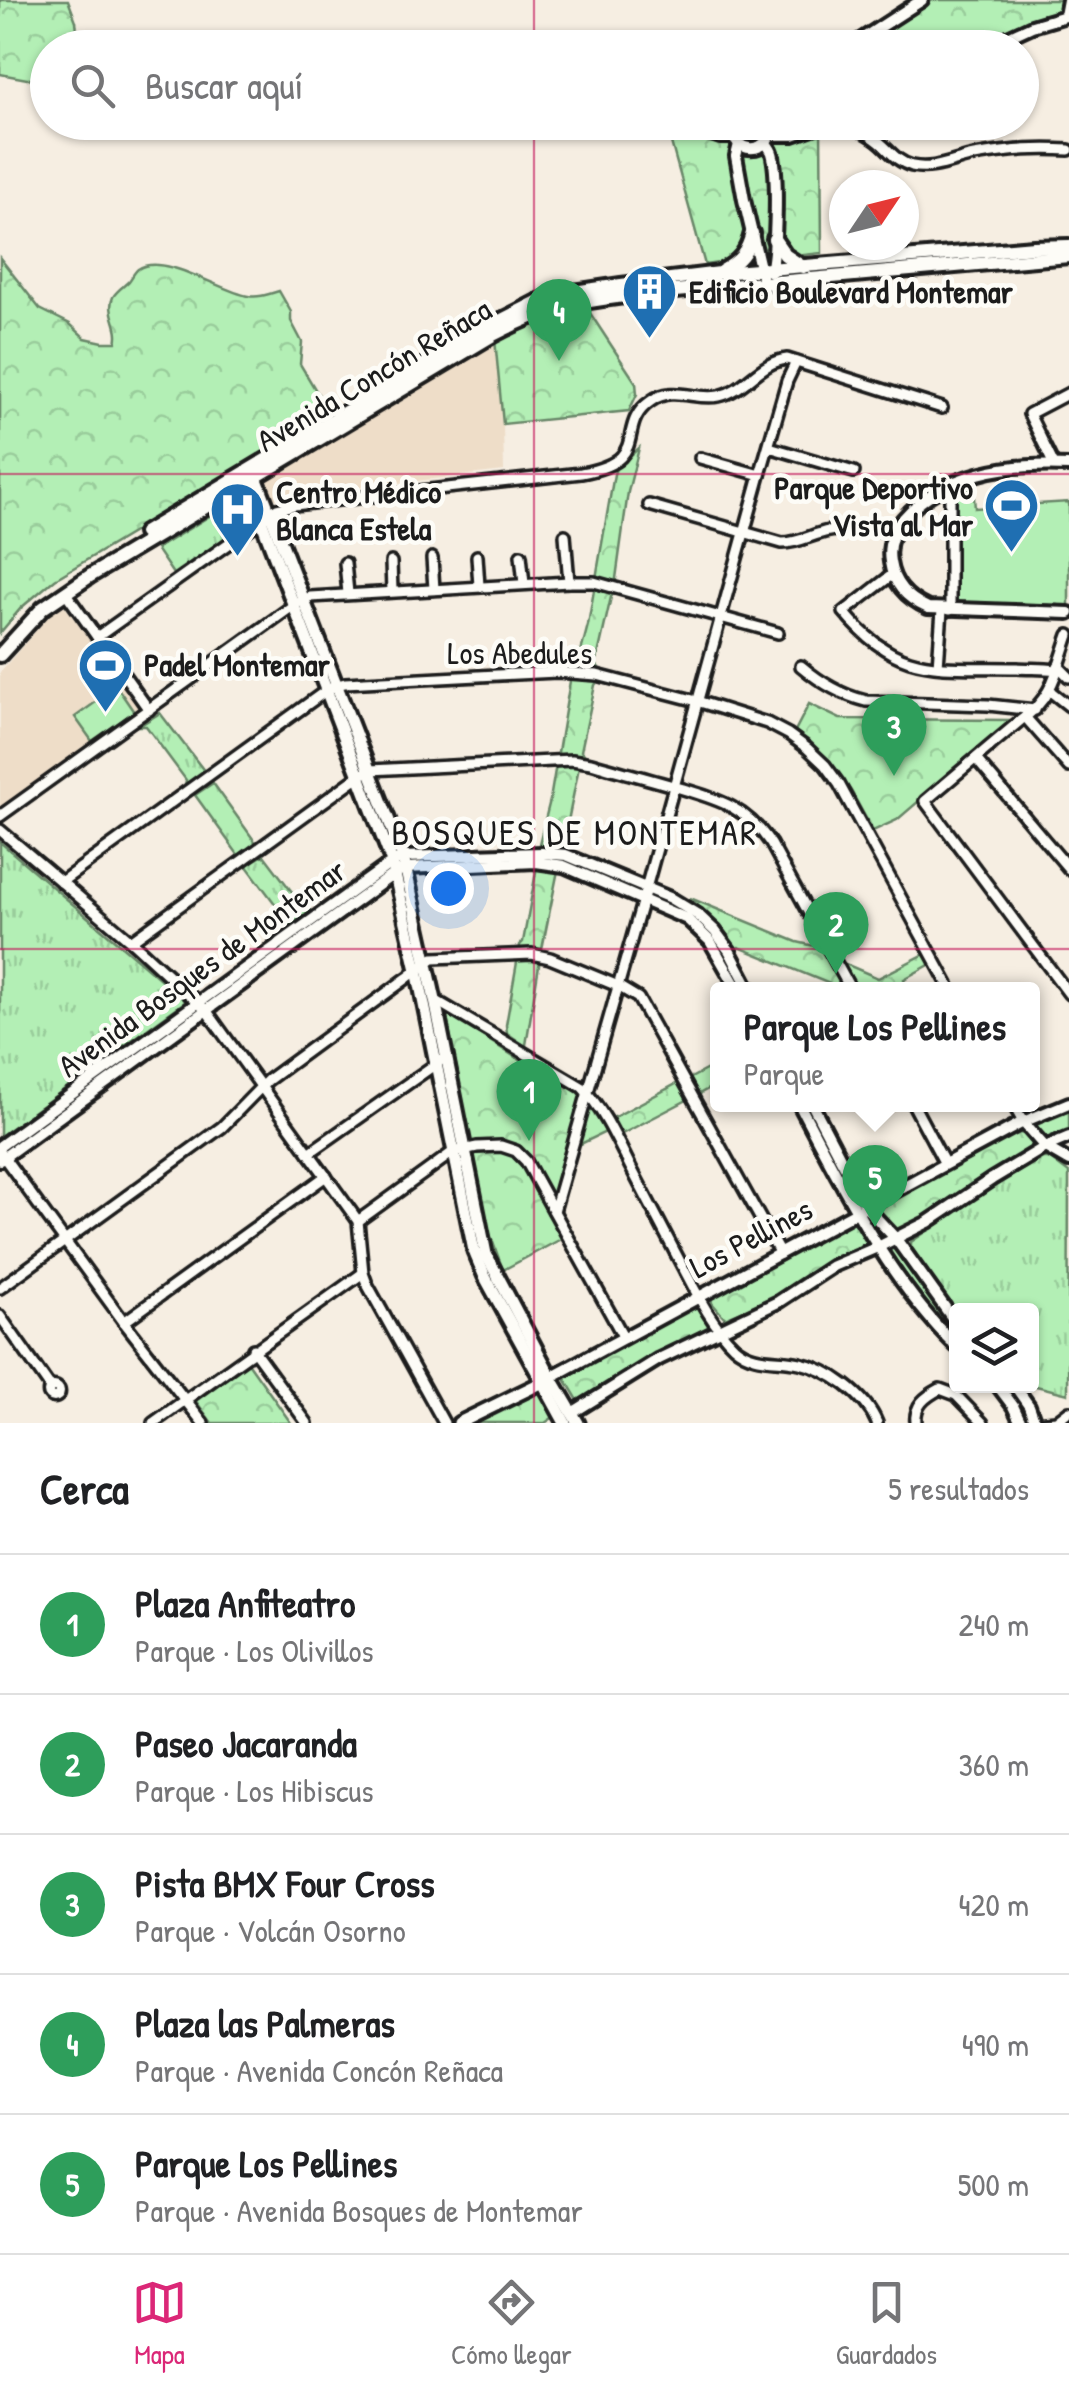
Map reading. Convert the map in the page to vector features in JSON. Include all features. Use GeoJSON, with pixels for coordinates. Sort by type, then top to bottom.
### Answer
{"type":"FeatureCollection","features":[{"type":"Feature","properties":{"kind":"main road"},"geometry":{"type":"LineString","coordinates":[[720,272],[744,256],[752,233]]}},
{"type":"Feature","properties":{"kind":"main road"},"geometry":{"type":"LineString","coordinates":[[774,240],[784,255],[803,267]]}},
{"type":"Feature","properties":{"kind":"main road","name":"Avenida Concón Reñaca"},"geometry":{"type":"LineString","coordinates":[[0,643],[26,613],[63,583],[544,310],[803,267],[1069,246]]}},
{"type":"Feature","properties":{"kind":"main road","name":"Avenida Concón Reñaca"},"geometry":{"type":"LineString","coordinates":[[0,655],[33,618],[65,592],[524,307],[574,292],[720,272],[766,274],[1069,256]]}},
{"type":"Feature","properties":{"kind":"main road"},"geometry":{"type":"LineString","coordinates":[[250,477],[256,505]]}},
{"type":"Feature","properties":{"kind":"main road"},"geometry":{"type":"LineString","coordinates":[[250,477],[399,865],[459,1151],[486,1254],[567,1420]]}},
{"type":"Feature","properties":{"kind":"main road"},"geometry":{"type":"LineString","coordinates":[[229,493],[245,494],[266,516]]}},
{"type":"Feature","properties":{"kind":"main road"},"geometry":{"type":"LineString","coordinates":[[421,966],[435,1000],[441,1061]]}},
{"type":"Feature","properties":{"kind":"main road","name":"Los Pellines"},"geometry":{"type":"LineString","coordinates":[[459,1423],[546,1380]]}},
{"type":"Feature","properties":{"kind":"street"},"geometry":{"type":"LineString","coordinates":[[897,0],[900,13]]}},
{"type":"Feature","properties":{"kind":"street"},"geometry":{"type":"LineString","coordinates":[[875,30],[922,0]]}},
{"type":"Feature","properties":{"kind":"street"},"geometry":{"type":"LineString","coordinates":[[1020,30],[1067,16],[1068,0]]}},
{"type":"Feature","properties":{"kind":"street"},"geometry":{"type":"LineString","coordinates":[[731,140],[750,148],[761,140]]}},
{"type":"Feature","properties":{"kind":"street"},"geometry":{"type":"LineString","coordinates":[[766,274],[774,240],[771,140]]}},
{"type":"Feature","properties":{"kind":"street"},"geometry":{"type":"LineString","coordinates":[[877,140],[898,160],[922,167],[1016,150],[1069,150]]}},
{"type":"Feature","properties":{"kind":"street"},"geometry":{"type":"LineString","coordinates":[[736,141],[752,233],[766,274]]}},
{"type":"Feature","properties":{"kind":"street"},"geometry":{"type":"LineString","coordinates":[[97,637],[266,516],[286,506],[581,474],[606,468],[626,452],[638,415],[650,401],[674,393],[722,396],[782,359],[942,408]]}},
{"type":"Feature","properties":{"kind":"street"},"geometry":{"type":"LineString","coordinates":[[554,1211],[760,475],[796,362]]}},
{"type":"Feature","properties":{"kind":"street"},"geometry":{"type":"LineString","coordinates":[[765,367],[787,381]]}},
{"type":"Feature","properties":{"kind":"street"},"geometry":{"type":"LineString","coordinates":[[1063,464],[1029,414],[1069,394]]}},
{"type":"Feature","properties":{"kind":"street"},"geometry":{"type":"LineString","coordinates":[[769,446],[854,472]]}},
{"type":"Feature","properties":{"kind":"street"},"geometry":{"type":"LineString","coordinates":[[700,458],[760,475]]}},
{"type":"Feature","properties":{"kind":"street"},"geometry":{"type":"LineString","coordinates":[[1063,464],[996,470],[950,484],[920,502],[894,532],[889,553],[893,574],[909,597],[928,608],[1069,613]]}},
{"type":"Feature","properties":{"kind":"street"},"geometry":{"type":"LineString","coordinates":[[938,666],[946,610],[950,484]]}},
{"type":"Feature","properties":{"kind":"street"},"geometry":{"type":"LineString","coordinates":[[649,504],[782,543],[796,543],[841,530],[894,532]]}},
{"type":"Feature","properties":{"kind":"street"},"geometry":{"type":"LineString","coordinates":[[566,534],[569,582]]}},
{"type":"Feature","properties":{"kind":"street"},"geometry":{"type":"LineString","coordinates":[[521,554],[524,584]]}},
{"type":"Feature","properties":{"kind":"street"},"geometry":{"type":"LineString","coordinates":[[477,556],[478,586]]}},
{"type":"Feature","properties":{"kind":"street"},"geometry":{"type":"LineString","coordinates":[[432,558],[434,589]]}},
{"type":"Feature","properties":{"kind":"street"},"geometry":{"type":"LineString","coordinates":[[391,562],[392,591]]}},
{"type":"Feature","properties":{"kind":"street"},"geometry":{"type":"LineString","coordinates":[[345,563],[348,593]]}},
{"type":"Feature","properties":{"kind":"street"},"geometry":{"type":"LineString","coordinates":[[893,574],[844,612],[887,652],[912,663],[1057,668],[1069,676]]}},
{"type":"Feature","properties":{"kind":"street"},"geometry":{"type":"LineString","coordinates":[[0,816],[299,602],[348,593],[569,582],[607,585],[778,633]]}},
{"type":"Feature","properties":{"kind":"street"},"geometry":{"type":"LineString","coordinates":[[65,592],[149,710]]}},
{"type":"Feature","properties":{"kind":"street"},"geometry":{"type":"LineString","coordinates":[[1069,635],[1050,691],[1030,713],[925,801],[1069,994]]}},
{"type":"Feature","properties":{"kind":"street"},"geometry":{"type":"LineString","coordinates":[[801,666],[851,698],[988,705],[1030,713],[1069,767]]}},
{"type":"Feature","properties":{"kind":"street","name":"Los Abedules"},"geometry":{"type":"LineString","coordinates":[[332,688],[576,672],[697,701],[778,728],[824,764],[858,816],[948,982]]}},
{"type":"Feature","properties":{"kind":"street"},"geometry":{"type":"LineString","coordinates":[[61,882],[332,688]]}},
{"type":"Feature","properties":{"kind":"street"},"geometry":{"type":"LineString","coordinates":[[1050,691],[1069,706]]}},
{"type":"Feature","properties":{"kind":"street"},"geometry":{"type":"LineString","coordinates":[[976,758],[1069,869]]}},
{"type":"Feature","properties":{"kind":"street"},"geometry":{"type":"LineString","coordinates":[[131,940],[364,773],[572,760],[674,786],[724,802],[745,815],[759,828],[789,876],[847,982]]}},
{"type":"Feature","properties":{"kind":"street"},"geometry":{"type":"LineString","coordinates":[[0,830],[203,1006],[358,1221],[363,1273],[444,1423]]}},
{"type":"Feature","properties":{"kind":"street"},"geometry":{"type":"LineString","coordinates":[[399,865],[566,855],[645,893],[698,928],[733,982]]}},
{"type":"Feature","properties":{"kind":"street","name":"Avenida Bosques de Montemar"},"geometry":{"type":"LineString","coordinates":[[1,1153],[399,865]]}},
{"type":"Feature","properties":{"kind":"street"},"geometry":{"type":"LineString","coordinates":[[645,893],[680,903],[707,923],[729,950],[746,982]]}},
{"type":"Feature","properties":{"kind":"street"},"geometry":{"type":"LineString","coordinates":[[0,1288],[222,1127],[261,1086],[421,966],[444,956],[532,954],[632,992],[780,1254]]}},
{"type":"Feature","properties":{"kind":"street"},"geometry":{"type":"LineString","coordinates":[[435,1000],[582,1087],[612,1132],[699,1297],[732,1344],[756,1358],[804,1364],[834,1379],[864,1402],[877,1423]]}},
{"type":"Feature","properties":{"kind":"street"},"geometry":{"type":"LineString","coordinates":[[309,1152],[441,1061]]}},
{"type":"Feature","properties":{"kind":"street","name":"Los Pellines"},"geometry":{"type":"LineString","coordinates":[[546,1380],[1023,1122],[1069,1103]]}},
{"type":"Feature","properties":{"kind":"street"},"geometry":{"type":"LineString","coordinates":[[805,1112],[880,1246],[949,1339]]}},
{"type":"Feature","properties":{"kind":"street"},"geometry":{"type":"LineString","coordinates":[[816,1112],[861,1210],[896,1239],[949,1314]]}},
{"type":"Feature","properties":{"kind":"street"},"geometry":{"type":"LineString","coordinates":[[917,1112],[945,1164]]}},
{"type":"Feature","properties":{"kind":"street"},"geometry":{"type":"LineString","coordinates":[[1017,1112],[1045,1146],[1069,1161]]}},
{"type":"Feature","properties":{"kind":"street","name":"Los Pellines"},"geometry":{"type":"LineString","coordinates":[[567,1420],[659,1359],[778,1302],[840,1262],[928,1222],[1045,1146],[1069,1137]]}},
{"type":"Feature","properties":{"kind":"street"},"geometry":{"type":"LineString","coordinates":[[358,1221],[459,1151],[501,1146],[516,1151],[526,1161],[624,1338]]}},
{"type":"Feature","properties":{"kind":"street"},"geometry":{"type":"LineString","coordinates":[[1,1153],[203,1423]]}},
{"type":"Feature","properties":{"kind":"street"},"geometry":{"type":"LineString","coordinates":[[124,1322],[326,1176]]}},
{"type":"Feature","properties":{"kind":"street"},"geometry":{"type":"LineString","coordinates":[[153,1423],[363,1273]]}},
{"type":"Feature","properties":{"kind":"street"},"geometry":{"type":"LineString","coordinates":[[0,1316],[50,1387]]}},
{"type":"Feature","properties":{"kind":"street"},"geometry":{"type":"LineString","coordinates":[[941,1331],[949,1326]]}},
{"type":"Feature","properties":{"kind":"street"},"geometry":{"type":"LineString","coordinates":[[253,1350],[307,1423]]}},
{"type":"Feature","properties":{"kind":"street"},"geometry":{"type":"LineString","coordinates":[[916,1423],[920,1404],[940,1389],[953,1392],[983,1423]]}},
{"type":"Feature","properties":{"kind":"street"},"geometry":{"type":"LineString","coordinates":[[1003,1393],[1020,1423]]}},
{"type":"Feature","properties":{"kind":"street"},"geometry":{"type":"LineString","coordinates":[[1020,1393],[1036,1423],[1056,1422],[1069,1410]]}},
{"type":"Feature","properties":{"kind":"shaded area"},"geometry":{"type":"Polygon","coordinates":[[[495,339],[504,471],[274,499],[266,477],[495,339]]]}},
{"type":"Feature","properties":{"kind":"shaded area"},"geometry":{"type":"Polygon","coordinates":[[[65,606],[140,710],[0,812],[0,672],[55,609],[65,606]]]}},
{"type":"Feature","properties":{"kind":"green space"},"geometry":{"type":"Polygon","coordinates":[[[0,0],[68,0],[77,30],[30,30],[30,79],[0,74],[0,0]]]}},
{"type":"Feature","properties":{"kind":"green space"},"geometry":{"type":"Polygon","coordinates":[[[933,0],[1069,0],[1069,8],[1007,30],[886,30],[933,0]]]}},
{"type":"Feature","properties":{"kind":"green space"},"geometry":{"type":"Polygon","coordinates":[[[670,140],[821,140],[822,253],[795,256],[771,242],[769,259],[762,259],[758,235],[731,261],[705,265],[670,140]]]}},
{"type":"Feature","properties":{"kind":"green space"},"geometry":{"type":"Polygon","coordinates":[[[0,258],[40,309],[70,324],[85,338],[103,342],[116,342],[113,297],[137,270],[149,265],[177,269],[248,296],[279,291],[302,342],[300,364],[330,414],[55,579],[21,608],[0,633],[0,258]]]}},
{"type":"Feature","properties":{"kind":"green space"},"geometry":{"type":"Polygon","coordinates":[[[588,310],[636,383],[637,394],[629,411],[503,424],[495,339],[547,315],[588,310]]]}},
{"type":"Feature","properties":{"kind":"green space"},"geometry":{"type":"Polygon","coordinates":[[[639,448],[628,492],[614,593],[596,664],[599,680],[581,751],[585,755],[579,767],[524,1045],[507,1033],[506,1025],[536,872],[533,868],[550,800],[571,675],[577,667],[588,625],[614,474],[639,448]]]}},
{"type":"Feature","properties":{"kind":"green space","name":"Parque Deportivo Vista al Mar"},"geometry":{"type":"Polygon","coordinates":[[[973,487],[975,508],[1069,502],[1069,608],[955,602],[956,493],[973,487]]]}},
{"type":"Feature","properties":{"kind":"green space"},"geometry":{"type":"Polygon","coordinates":[[[237,499],[251,508],[254,519],[173,574],[156,549],[237,499]]]}},
{"type":"Feature","properties":{"kind":"green space","name":"Padel Montemar"},"geometry":{"type":"Polygon","coordinates":[[[117,687],[134,712],[92,741],[75,717],[117,687]]]}},
{"type":"Feature","properties":{"kind":"green space"},"geometry":{"type":"Polygon","coordinates":[[[809,704],[840,719],[1013,720],[897,820],[873,831],[830,761],[795,731],[809,704]]]}},
{"type":"Feature","properties":{"kind":"green space"},"geometry":{"type":"Polygon","coordinates":[[[160,713],[205,772],[185,785],[186,780],[146,726],[139,726],[160,713]]]}},
{"type":"Feature","properties":{"kind":"green space"},"geometry":{"type":"Polygon","coordinates":[[[213,783],[256,843],[239,856],[195,795],[213,783]]]}},
{"type":"Feature","properties":{"kind":"green space"},"geometry":{"type":"Polygon","coordinates":[[[0,842],[186,1001],[0,1136],[0,842]]]}},
{"type":"Feature","properties":{"kind":"green space"},"geometry":{"type":"Polygon","coordinates":[[[264,855],[305,909],[312,911],[291,925],[246,865],[264,855]]]}},
{"type":"Feature","properties":{"kind":"green space"},"geometry":{"type":"Polygon","coordinates":[[[380,876],[383,878],[0,1155],[0,1151],[380,876]]]}},
{"type":"Feature","properties":{"kind":"green space"},"geometry":{"type":"Polygon","coordinates":[[[690,898],[797,942],[823,948],[843,963],[878,978],[925,954],[931,964],[905,982],[825,982],[739,947],[737,950],[723,930],[690,898]]]}},
{"type":"Feature","properties":{"kind":"green space"},"geometry":{"type":"Polygon","coordinates":[[[446,1013],[582,1094],[596,1105],[608,1131],[568,1150],[551,1210],[561,1239],[503,1270],[487,1226],[446,1013]]]}},
{"type":"Feature","properties":{"kind":"green space"},"geometry":{"type":"Polygon","coordinates":[[[710,1068],[710,1088],[699,1097],[689,1079],[710,1068]]]}},
{"type":"Feature","properties":{"kind":"green space"},"geometry":{"type":"Polygon","coordinates":[[[678,1083],[687,1100],[622,1134],[611,1119],[678,1083]]]}},
{"type":"Feature","properties":{"kind":"green space"},"geometry":{"type":"Polygon","coordinates":[[[1069,1108],[1069,1131],[1050,1138],[1032,1128],[1034,1122],[1069,1108]]]}},
{"type":"Feature","properties":{"kind":"green space"},"geometry":{"type":"Polygon","coordinates":[[[1015,1132],[1024,1134],[1032,1143],[1030,1152],[925,1220],[788,1292],[725,1318],[712,1303],[711,1296],[1015,1132]]]}},
{"type":"Feature","properties":{"kind":"green space"},"geometry":{"type":"Polygon","coordinates":[[[1043,1158],[1069,1173],[1068,1394],[1039,1387],[1039,1303],[949,1303],[911,1247],[911,1242],[1043,1158]]]}},
{"type":"Feature","properties":{"kind":"green space"},"geometry":{"type":"Polygon","coordinates":[[[895,1247],[916,1274],[942,1320],[938,1322],[888,1252],[895,1247]]]}},
{"type":"Feature","properties":{"kind":"green space"},"geometry":{"type":"Polygon","coordinates":[[[694,1305],[702,1307],[709,1317],[708,1327],[579,1402],[564,1377],[694,1305]]]}},
{"type":"Feature","properties":{"kind":"green space"},"geometry":{"type":"Polygon","coordinates":[[[247,1361],[291,1423],[212,1423],[195,1400],[247,1361]]]}},
{"type":"Feature","properties":{"kind":"green space"},"geometry":{"type":"Polygon","coordinates":[[[540,1387],[555,1416],[545,1423],[468,1423],[501,1409],[540,1387]]]}},
{"type":"Feature","properties":{"kind":"place","name":"Edificio Boulevard Montemar"},"geometry":{"type":"Point","coordinates":[650,341]}},
{"type":"Feature","properties":{"kind":"place","name":"Plaza las Palmeras"},"geometry":{"type":"Point","coordinates":[559,361]}},
{"type":"Feature","properties":{"kind":"place","name":"Parque Deportivo Vista al Mar"},"geometry":{"type":"Point","coordinates":[1012,555]}},
{"type":"Feature","properties":{"kind":"place","name":"Centro Médico Blanca Estela"},"geometry":{"type":"Point","coordinates":[237,559]}},
{"type":"Feature","properties":{"kind":"place","name":"Padel Montemar"},"geometry":{"type":"Point","coordinates":[105,714]}},
{"type":"Feature","properties":{"kind":"place","name":"Pista BMX Four Cross"},"geometry":{"type":"Point","coordinates":[894,776]}},
{"type":"Feature","properties":{"kind":"place","name":"Paseo Jacaranda"},"geometry":{"type":"Point","coordinates":[836,974]}},
{"type":"Feature","properties":{"kind":"place","name":"Plaza Anfiteatro"},"geometry":{"type":"Point","coordinates":[529,1141]}},
{"type":"Feature","properties":{"kind":"place","name":"Parque Los Pellines"},"geometry":{"type":"Point","coordinates":[875,1227]}},
{"type":"Feature","properties":{"kind":"district","name":"BOSQUES DE MONTEMAR"},"geometry":{"type":"Point","coordinates":[575,833]}}]}
